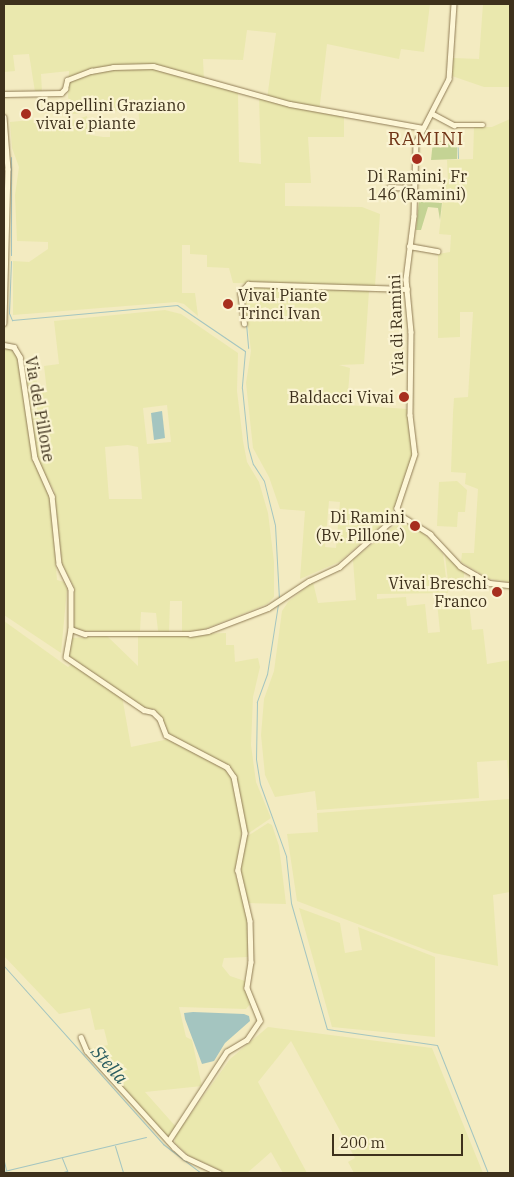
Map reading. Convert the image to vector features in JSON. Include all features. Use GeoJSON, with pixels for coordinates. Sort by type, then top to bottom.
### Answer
{"type":"FeatureCollection","features":[{"type":"Feature","properties":{"kind":"street","name":"Via di Ramini"},"geometry":{"type":"LineString","coordinates":[[399,514],[398,500],[415,454],[410,415],[411,332],[407,289],[416,140],[433,114],[450,75],[454,4]]}},
{"type":"Feature","properties":{"kind":"street"},"geometry":{"type":"LineString","coordinates":[[4,94],[62,93],[66,81],[71,77],[121,66],[157,66],[290,104],[423,128]]}},
{"type":"Feature","properties":{"kind":"street"},"geometry":{"type":"LineString","coordinates":[[433,114],[454,125],[483,125]]}},
{"type":"Feature","properties":{"kind":"street"},"geometry":{"type":"LineString","coordinates":[[4,117],[4,323]]}},
{"type":"Feature","properties":{"kind":"street"},"geometry":{"type":"LineString","coordinates":[[389,187],[414,188]]}},
{"type":"Feature","properties":{"kind":"street"},"geometry":{"type":"LineString","coordinates":[[409,246],[438,251]]}},
{"type":"Feature","properties":{"kind":"street"},"geometry":{"type":"LineString","coordinates":[[244,324],[240,293],[248,284],[407,289]]}},
{"type":"Feature","properties":{"kind":"street","name":"Via del Pillone"},"geometry":{"type":"LineString","coordinates":[[4,345],[16,348],[23,370],[35,458],[51,491],[59,564],[70,586],[71,629],[66,647],[68,660],[142,709],[153,712],[168,737],[228,767],[234,777],[245,833],[238,873],[250,921],[251,962],[247,988],[260,1021],[247,1040],[227,1052],[169,1141]]}},
{"type":"Feature","properties":{"kind":"street"},"geometry":{"type":"LineString","coordinates":[[71,629],[81,634],[195,634],[273,606],[309,581],[343,564],[399,514],[428,532],[460,566],[490,583],[510,585]]}},
{"type":"Feature","properties":{"kind":"street"},"geometry":{"type":"LineString","coordinates":[[81,1037],[86,1051],[185,1157],[219,1173]]}},
{"type":"Feature","properties":{"kind":"shaded area"},"geometry":{"type":"Polygon","coordinates":[[[4,4],[430,4],[424,52],[401,49],[399,59],[327,44],[319,112],[344,116],[344,137],[308,137],[311,183],[285,183],[285,206],[362,207],[380,214],[375,286],[233,283],[229,268],[207,267],[207,255],[190,254],[190,245],[182,245],[182,293],[195,293],[198,316],[184,304],[176,302],[13,315],[13,261],[29,262],[48,249],[48,242],[17,241],[15,195],[19,167],[12,148],[10,122],[53,118],[75,120],[87,116],[90,135],[103,137],[110,137],[110,125],[140,125],[138,109],[73,114],[68,97],[69,71],[41,74],[42,92],[35,92],[29,54],[13,55],[15,71],[4,72],[4,4]],[[247,30],[243,60],[203,59],[204,81],[238,92],[239,162],[261,164],[259,97],[267,99],[276,33],[247,30]]]}},
{"type":"Feature","properties":{"kind":"shaded area"},"geometry":{"type":"Polygon","coordinates":[[[483,4],[510,4],[510,87],[484,87],[452,76],[453,58],[479,59],[483,4]]]}},
{"type":"Feature","properties":{"kind":"shaded area"},"geometry":{"type":"Polygon","coordinates":[[[510,119],[510,582],[490,579],[461,562],[462,553],[474,553],[478,489],[465,484],[466,473],[451,472],[453,413],[454,398],[468,397],[473,312],[460,312],[460,337],[438,338],[438,254],[450,252],[451,235],[439,234],[445,181],[448,181],[447,160],[473,159],[474,127],[492,127],[510,119]]]}},
{"type":"Feature","properties":{"kind":"shaded area"},"geometry":{"type":"Polygon","coordinates":[[[253,287],[369,291],[364,364],[339,365],[350,368],[347,405],[408,409],[413,454],[391,517],[339,562],[300,579],[305,511],[280,509],[269,477],[253,448],[246,383],[251,351],[244,293],[253,287]],[[329,501],[325,547],[336,548],[340,502],[329,501]]]}},
{"type":"Feature","properties":{"kind":"shaded area"},"geometry":{"type":"Polygon","coordinates":[[[165,310],[181,314],[238,353],[237,391],[243,441],[247,462],[259,482],[268,513],[274,562],[274,597],[267,604],[202,630],[182,632],[182,601],[170,601],[169,632],[158,631],[156,613],[141,612],[140,631],[81,631],[72,627],[74,587],[62,564],[54,490],[38,465],[25,368],[35,367],[38,392],[47,392],[44,366],[59,364],[54,321],[165,310]],[[167,405],[143,408],[147,444],[171,442],[167,405]],[[128,445],[105,447],[109,499],[142,499],[138,447],[128,445]]]}},
{"type":"Feature","properties":{"kind":"shaded area"},"geometry":{"type":"Polygon","coordinates":[[[4,348],[11,349],[16,355],[22,376],[33,460],[50,493],[57,580],[64,582],[67,589],[61,653],[4,615],[4,348]]]}},
{"type":"Feature","properties":{"kind":"shaded area"},"geometry":{"type":"Polygon","coordinates":[[[457,481],[467,490],[465,512],[458,512],[457,527],[437,526],[439,482],[457,481]]]}},
{"type":"Feature","properties":{"kind":"shaded area"},"geometry":{"type":"Polygon","coordinates":[[[406,523],[423,533],[443,554],[448,593],[377,594],[377,599],[406,597],[407,606],[425,604],[428,633],[440,632],[437,602],[446,602],[447,605],[469,603],[472,630],[483,629],[487,664],[510,660],[510,794],[507,760],[477,762],[479,798],[317,810],[315,791],[275,797],[265,775],[261,735],[264,699],[274,671],[282,611],[288,602],[313,582],[318,603],[356,600],[353,560],[395,525],[406,523]]]}},
{"type":"Feature","properties":{"kind":"shaded area"},"geometry":{"type":"Polygon","coordinates":[[[445,555],[464,572],[464,580],[448,581],[445,555]]]}},
{"type":"Feature","properties":{"kind":"shaded area"},"geometry":{"type":"Polygon","coordinates":[[[4,621],[68,667],[72,664],[122,696],[131,747],[169,739],[225,768],[232,777],[242,828],[235,873],[247,915],[248,957],[224,958],[222,966],[230,976],[245,981],[251,1003],[246,1009],[179,1007],[186,1037],[192,1040],[202,1086],[145,1092],[177,1128],[169,1138],[88,1049],[108,1045],[104,1029],[95,1030],[90,1008],[59,1014],[4,956],[4,621]]]}},
{"type":"Feature","properties":{"kind":"shaded area"},"geometry":{"type":"Polygon","coordinates":[[[226,633],[226,645],[234,645],[235,662],[258,658],[260,667],[253,697],[251,745],[256,782],[271,818],[246,835],[232,768],[168,734],[154,711],[143,707],[68,655],[70,638],[107,636],[138,666],[138,636],[226,633]]]}},
{"type":"Feature","properties":{"kind":"shaded area"},"geometry":{"type":"Polygon","coordinates":[[[510,799],[510,892],[493,895],[498,966],[434,953],[297,901],[287,834],[318,832],[317,813],[510,799]]]}},
{"type":"Feature","properties":{"kind":"shaded area"},"geometry":{"type":"Polygon","coordinates":[[[268,823],[272,825],[279,846],[286,904],[249,903],[242,886],[240,866],[246,837],[268,823]]]}},
{"type":"Feature","properties":{"kind":"shaded area"},"geometry":{"type":"Polygon","coordinates":[[[299,908],[340,923],[345,953],[362,950],[358,927],[435,957],[435,1037],[332,1027],[299,908]]]}},
{"type":"Feature","properties":{"kind":"shaded area"},"geometry":{"type":"Polygon","coordinates":[[[268,1027],[432,1048],[483,1173],[354,1173],[348,1162],[355,1158],[291,1041],[258,1082],[307,1173],[283,1173],[271,1152],[247,1173],[226,1173],[189,1156],[175,1143],[175,1136],[230,1059],[268,1027]]]}},
{"type":"Feature","properties":{"kind":"green space"},"geometry":{"type":"Polygon","coordinates":[[[433,141],[457,142],[457,159],[431,160],[433,141]]]}},
{"type":"Feature","properties":{"kind":"green space"},"geometry":{"type":"Polygon","coordinates":[[[419,201],[442,203],[440,220],[438,208],[428,207],[421,230],[416,230],[419,201]]]}},
{"type":"Feature","properties":{"kind":"water"},"geometry":{"type":"Polygon","coordinates":[[[162,411],[165,438],[154,440],[151,413],[162,411]]]}},
{"type":"Feature","properties":{"kind":"water"},"geometry":{"type":"Polygon","coordinates":[[[184,1013],[244,1014],[249,1016],[250,1021],[225,1043],[214,1061],[202,1064],[185,1019],[184,1013]]]}},
{"type":"Feature","properties":{"kind":"waterway"},"geometry":{"type":"LineString","coordinates":[[457,130],[458,158]]}},
{"type":"Feature","properties":{"kind":"waterway"},"geometry":{"type":"LineString","coordinates":[[11,157],[11,255]]}},
{"type":"Feature","properties":{"kind":"waterway"},"geometry":{"type":"LineString","coordinates":[[11,261],[9,313],[12,320],[177,305],[245,351],[242,388],[248,447],[253,464],[264,481],[275,525],[279,600]]}},
{"type":"Feature","properties":{"kind":"waterway"},"geometry":{"type":"LineString","coordinates":[[243,292],[244,304]]}},
{"type":"Feature","properties":{"kind":"waterway"},"geometry":{"type":"LineString","coordinates":[[246,323],[248,348]]}},
{"type":"Feature","properties":{"kind":"waterway"},"geometry":{"type":"LineString","coordinates":[[278,604],[267,674],[257,702],[256,759],[260,784],[286,856],[291,903],[327,1029],[437,1045],[488,1173]]}},
{"type":"Feature","properties":{"kind":"waterway","name":"Stella"},"geometry":{"type":"LineString","coordinates":[[4,966],[163,1144],[201,1173]]}},
{"type":"Feature","properties":{"kind":"waterway"},"geometry":{"type":"LineString","coordinates":[[4,1171],[146,1137]]}},
{"type":"Feature","properties":{"kind":"waterway"},"geometry":{"type":"LineString","coordinates":[[115,1146],[123,1173]]}},
{"type":"Feature","properties":{"kind":"waterway"},"geometry":{"type":"LineString","coordinates":[[62,1158],[68,1173]]}},
{"type":"Feature","properties":{"kind":"waterway"},"geometry":{"type":"LineString","coordinates":[[4,1161],[6,1170]]}},
{"type":"Feature","properties":{"kind":"waterway"},"geometry":{"type":"LineString","coordinates":[[60,1173],[67,1171]]}},
{"type":"Feature","properties":{"kind":"place","name":"Cappellini Graziano vivai e piante"},"geometry":{"type":"Point","coordinates":[26,114]}},
{"type":"Feature","properties":{"kind":"place","name":"Di Ramini, Fr 146 (Ramini)"},"geometry":{"type":"Point","coordinates":[417,159]}},
{"type":"Feature","properties":{"kind":"place","name":"Vivai Piante Trinci Ivan"},"geometry":{"type":"Point","coordinates":[228,304]}},
{"type":"Feature","properties":{"kind":"place","name":"Baldacci Vivai"},"geometry":{"type":"Point","coordinates":[404,397]}},
{"type":"Feature","properties":{"kind":"place","name":"Di Ramini (Bv. Pillone)"},"geometry":{"type":"Point","coordinates":[415,526]}},
{"type":"Feature","properties":{"kind":"place","name":"Vivai Breschi Franco"},"geometry":{"type":"Point","coordinates":[497,592]}},
{"type":"Feature","properties":{"kind":"district","name":"RAMINI"},"geometry":{"type":"Point","coordinates":[426,139]}}]}
